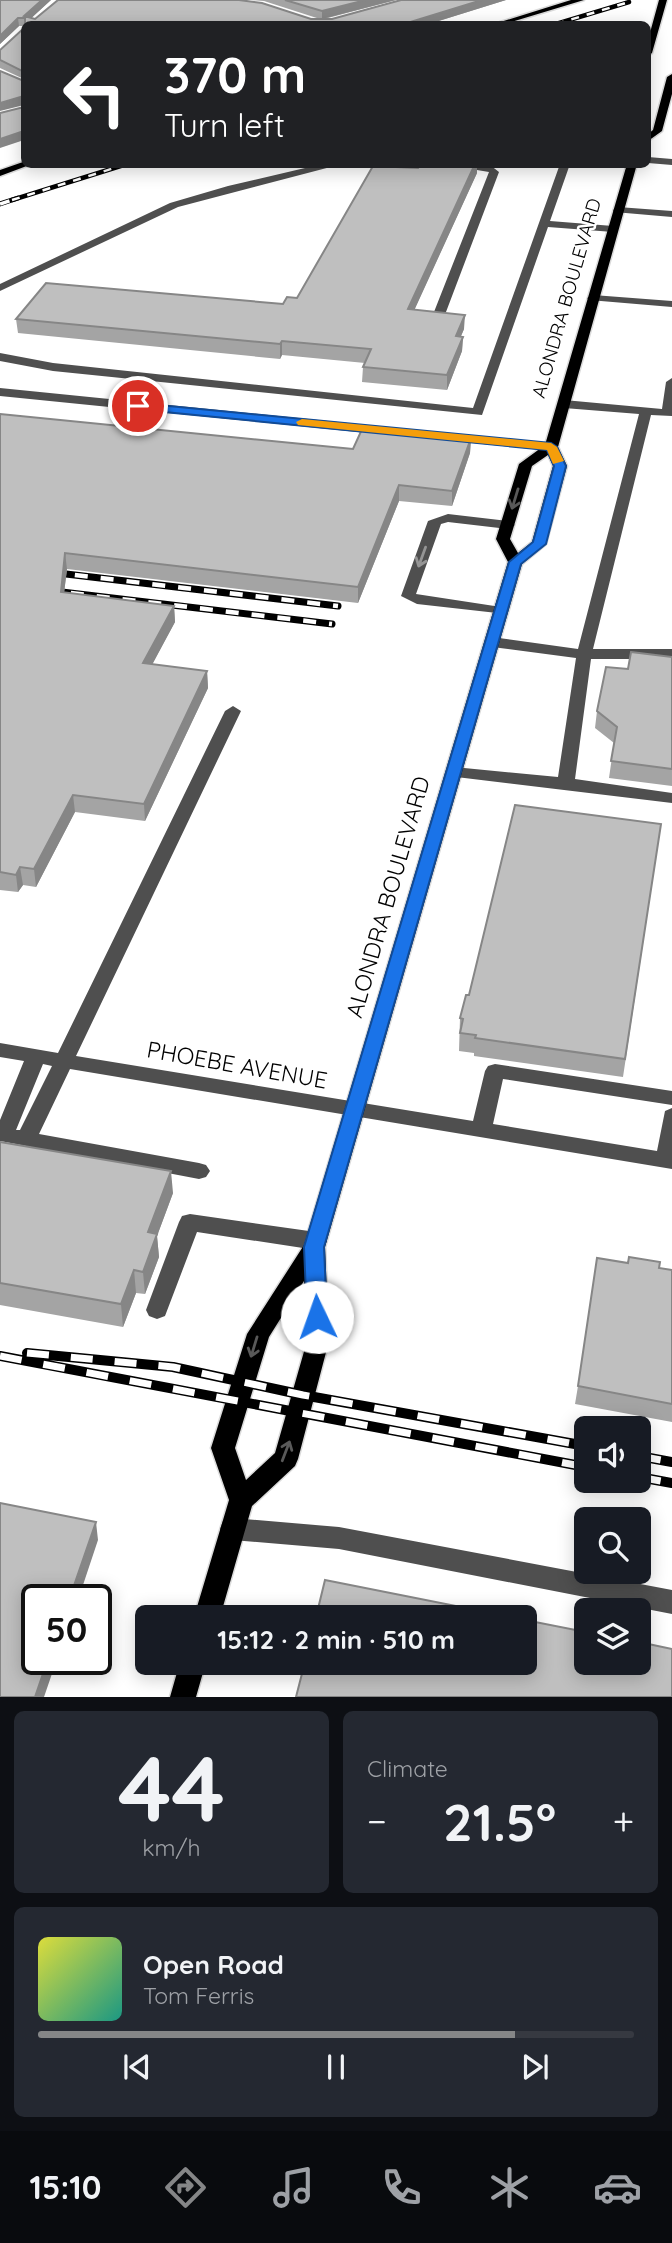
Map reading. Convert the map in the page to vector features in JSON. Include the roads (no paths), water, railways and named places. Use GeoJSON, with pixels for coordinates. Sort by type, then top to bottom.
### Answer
{"type":"FeatureCollection","features":[{"type":"Feature","properties":{"kind":"main road"},"geometry":{"type":"LineString","coordinates":[[508,21],[580,0]]}},
{"type":"Feature","properties":{"kind":"main road"},"geometry":{"type":"LineString","coordinates":[[651,42],[663,0]]}},
{"type":"Feature","properties":{"kind":"main road"},"geometry":{"type":"LineString","coordinates":[[651,136],[657,131],[669,101],[672,77]]}},
{"type":"Feature","properties":{"kind":"main road"},"geometry":{"type":"LineString","coordinates":[[0,173],[21,166]]}},
{"type":"Feature","properties":{"kind":"main road","name":"ALONDRA BOULEVARD"},"geometry":{"type":"LineString","coordinates":[[315,1244],[318,1341],[286,1459],[241,1500],[223,1448],[258,1334],[315,1244],[515,562],[539,544],[560,466],[551,447],[631,168]]}},
{"type":"Feature","properties":{"kind":"main road"},"geometry":{"type":"LineString","coordinates":[[515,562],[503,539],[526,464],[551,447]]}},
{"type":"Feature","properties":{"kind":"main road"},"geometry":{"type":"LineString","coordinates":[[211,1605],[241,1500]]}},
{"type":"Feature","properties":{"kind":"main road"},"geometry":{"type":"LineString","coordinates":[[183,1697],[189,1675]]}},
{"type":"Feature","properties":{"kind":"street"},"geometry":{"type":"LineString","coordinates":[[651,160],[672,162]]}},
{"type":"Feature","properties":{"kind":"street"},"geometry":{"type":"LineString","coordinates":[[0,288],[174,205],[232,188],[320,168]]}},
{"type":"Feature","properties":{"kind":"street"},"geometry":{"type":"LineString","coordinates":[[440,312],[494,172],[490,168]]}},
{"type":"Feature","properties":{"kind":"street"},"geometry":{"type":"LineString","coordinates":[[0,357],[53,367],[478,412],[564,168]]}},
{"type":"Feature","properties":{"kind":"street"},"geometry":{"type":"LineString","coordinates":[[618,210],[672,214]]}},
{"type":"Feature","properties":{"kind":"street"},"geometry":{"type":"LineString","coordinates":[[544,224],[613,229]]}},
{"type":"Feature","properties":{"kind":"street"},"geometry":{"type":"LineString","coordinates":[[593,298],[672,304]]}},
{"type":"Feature","properties":{"kind":"street"},"geometry":{"type":"LineString","coordinates":[[564,404],[646,411],[670,410],[672,382]]}},
{"type":"Feature","properties":{"kind":"street"},"geometry":{"type":"LineString","coordinates":[[0,392],[404,432]]}},
{"type":"Feature","properties":{"kind":"street"},"geometry":{"type":"LineString","coordinates":[[566,783],[584,654],[646,411]]}},
{"type":"Feature","properties":{"kind":"street"},"geometry":{"type":"LineString","coordinates":[[431,435],[551,447]]}},
{"type":"Feature","properties":{"kind":"street"},"geometry":{"type":"LineString","coordinates":[[501,611],[408,596],[435,521],[440,518],[508,525]]}},
{"type":"Feature","properties":{"kind":"street"},"geometry":{"type":"LineString","coordinates":[[492,642],[584,654],[672,654]]}},
{"type":"Feature","properties":{"kind":"street"},"geometry":{"type":"LineString","coordinates":[[26,1139],[233,711]]}},
{"type":"Feature","properties":{"kind":"street"},"geometry":{"type":"LineString","coordinates":[[454,772],[566,783],[672,798]]}},
{"type":"Feature","properties":{"kind":"street","name":"PHOEBE AVENUE"},"geometry":{"type":"LineString","coordinates":[[0,1051],[669,1161]]}},
{"type":"Feature","properties":{"kind":"street"},"geometry":{"type":"LineString","coordinates":[[36,1056],[2,1134],[199,1171]]}},
{"type":"Feature","properties":{"kind":"street"},"geometry":{"type":"LineString","coordinates":[[481,1131],[495,1071],[672,1098]]}},
{"type":"Feature","properties":{"kind":"street"},"geometry":{"type":"LineString","coordinates":[[669,1161],[672,1115]]}},
{"type":"Feature","properties":{"kind":"street"},"geometry":{"type":"LineString","coordinates":[[157,1310],[190,1222],[315,1244]]}},
{"type":"Feature","properties":{"kind":"street"},"geometry":{"type":"LineString","coordinates":[[233,1529],[339,1538],[672,1602]]}},
{"type":"Feature","properties":{"kind":"railway"},"geometry":{"type":"LineString","coordinates":[[566,21],[629,2]]}},
{"type":"Feature","properties":{"kind":"railway"},"geometry":{"type":"LineString","coordinates":[[12,200],[114,168]]}},
{"type":"Feature","properties":{"kind":"railway"},"geometry":{"type":"LineString","coordinates":[[12,200],[18,198]]}},
{"type":"Feature","properties":{"kind":"railway"},"geometry":{"type":"LineString","coordinates":[[0,204],[12,200]]}},
{"type":"Feature","properties":{"kind":"railway"},"geometry":{"type":"LineString","coordinates":[[49,572],[338,606]]}},
{"type":"Feature","properties":{"kind":"railway"},"geometry":{"type":"LineString","coordinates":[[45,590],[332,624]]}},
{"type":"Feature","properties":{"kind":"railway"},"geometry":{"type":"LineString","coordinates":[[27,1353],[173,1367],[303,1395],[574,1444]]}},
{"type":"Feature","properties":{"kind":"railway"},"geometry":{"type":"LineString","coordinates":[[0,1356],[574,1465]]}},
{"type":"Feature","properties":{"kind":"railway"},"geometry":{"type":"LineString","coordinates":[[651,1458],[672,1462]]}},
{"type":"Feature","properties":{"kind":"railway"},"geometry":{"type":"LineString","coordinates":[[651,1479],[672,1483]]}}]}
